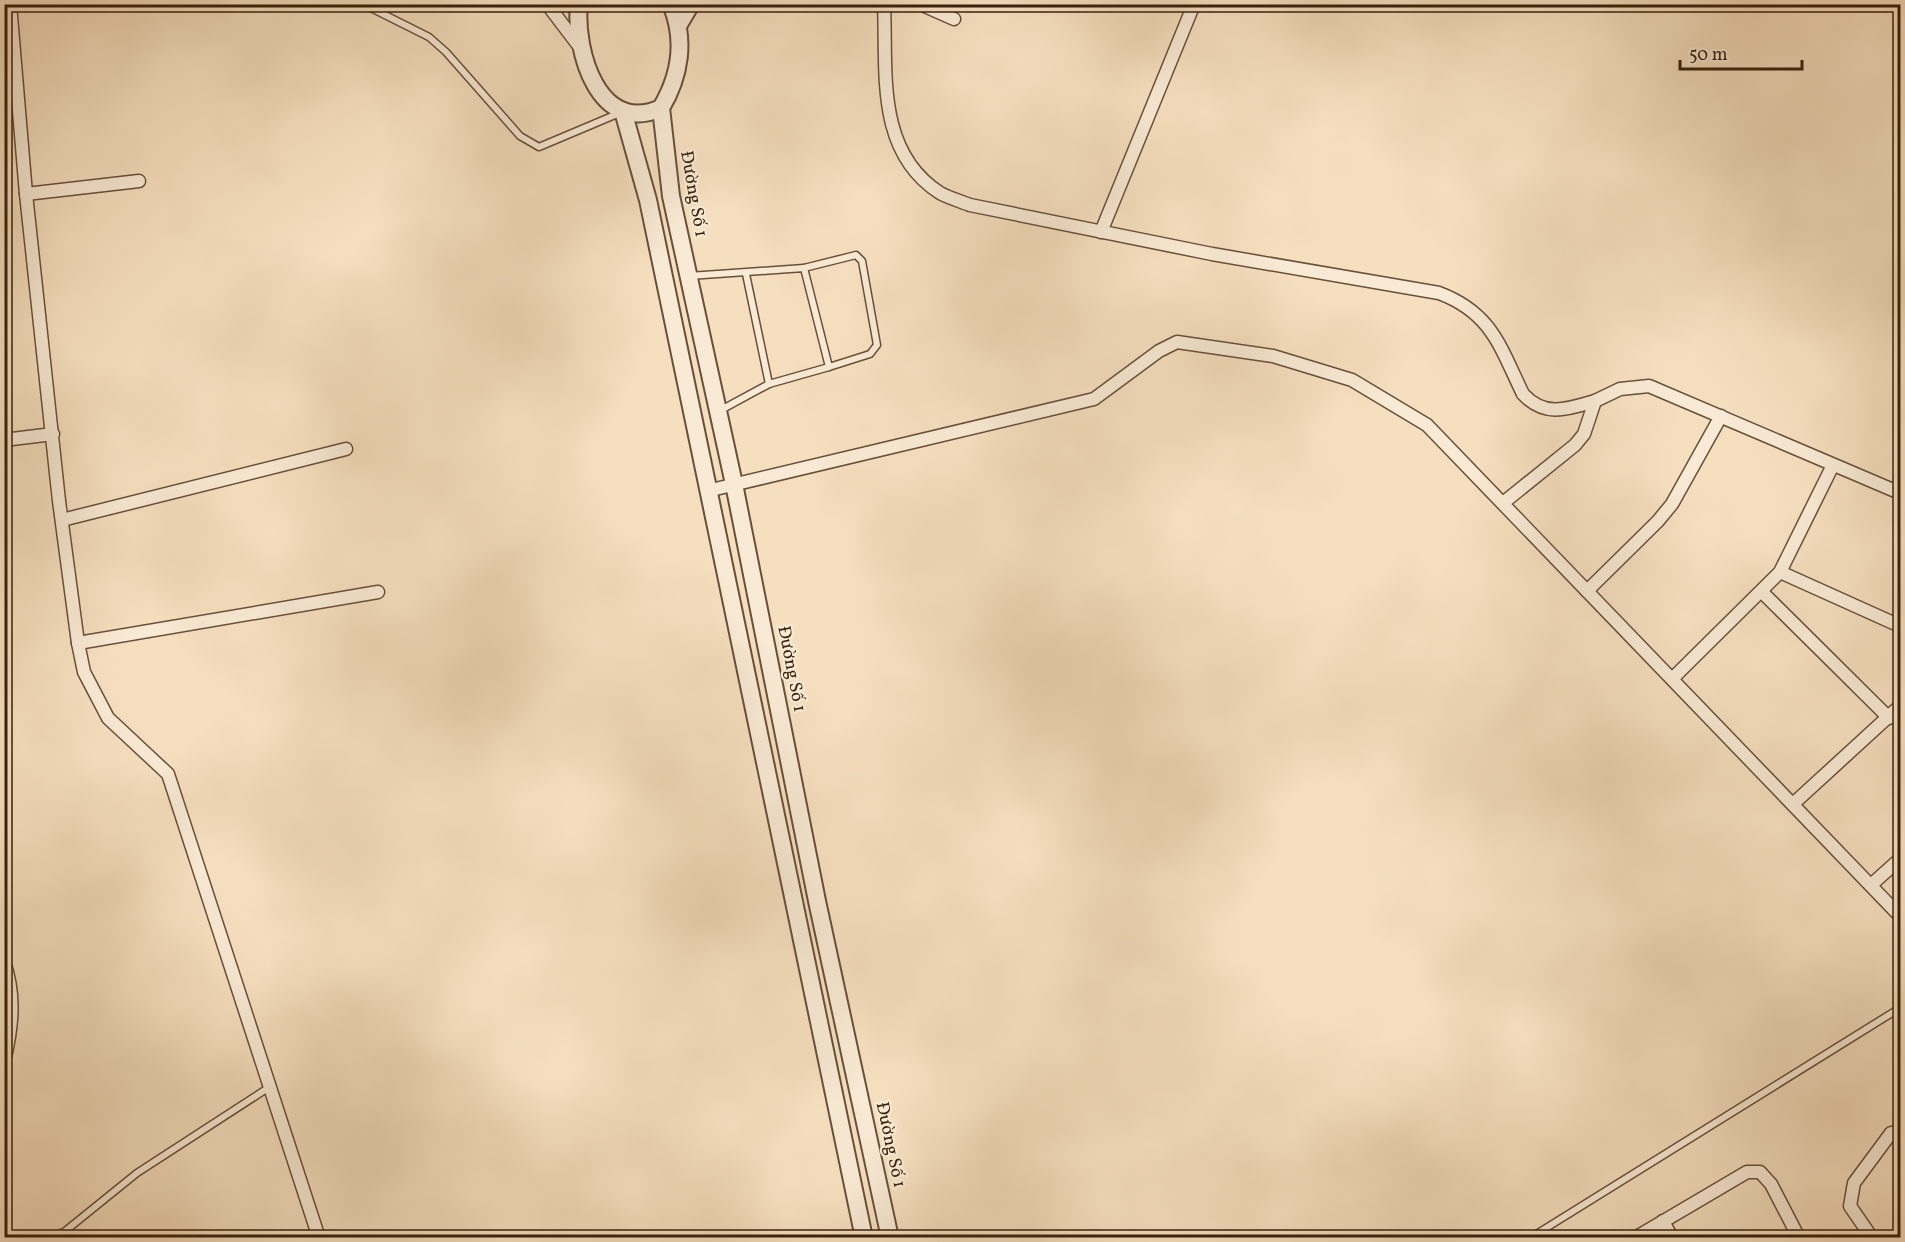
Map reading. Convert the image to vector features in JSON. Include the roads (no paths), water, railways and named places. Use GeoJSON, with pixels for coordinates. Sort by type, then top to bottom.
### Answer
{"type":"FeatureCollection","features":[{"type":"Feature","properties":{"kind":"street"},"geometry":{"type":"LineString","coordinates":[[9,4],[26,194],[62,520],[84,672],[108,718],[168,774],[268,1088],[319,1238]]}},
{"type":"Feature","properties":{"kind":"street"},"geometry":{"type":"LineString","coordinates":[[547,4],[579,46]]}},
{"type":"Feature","properties":{"kind":"street"},"geometry":{"type":"LineString","coordinates":[[579,4],[577,31],[579,46],[594,84],[607,99],[623,111],[643,115],[661,108],[679,71],[678,26],[671,4]]}},
{"type":"Feature","properties":{"kind":"street"},"geometry":{"type":"LineString","coordinates":[[678,26],[691,4]]}},
{"type":"Feature","properties":{"kind":"street"},"geometry":{"type":"LineString","coordinates":[[884,4],[889,121],[899,150],[917,175],[941,194],[970,205],[1212,254],[1439,293],[1468,307],[1491,329],[1523,394],[1531,403],[1554,411],[1595,401],[1620,389],[1649,386],[1900,493]]}},
{"type":"Feature","properties":{"kind":"street"},"geometry":{"type":"LineString","coordinates":[[920,4],[954,19]]}},
{"type":"Feature","properties":{"kind":"street"},"geometry":{"type":"LineString","coordinates":[[1101,231],[1194,4]]}},
{"type":"Feature","properties":{"kind":"street","name":"Đường Số 1"},"geometry":{"type":"LineString","coordinates":[[661,108],[671,196],[734,484],[817,901],[890,1238]]}},
{"type":"Feature","properties":{"kind":"street"},"geometry":{"type":"LineString","coordinates":[[623,111],[648,200],[864,1238]]}},
{"type":"Feature","properties":{"kind":"street"},"geometry":{"type":"LineString","coordinates":[[26,194],[139,181]]}},
{"type":"Feature","properties":{"kind":"street"},"geometry":{"type":"LineString","coordinates":[[707,491],[1094,399],[1160,351],[1178,342],[1273,356],[1352,380],[1427,425],[1900,916]]}},
{"type":"Feature","properties":{"kind":"street"},"geometry":{"type":"LineString","coordinates":[[1503,503],[1575,445],[1584,434],[1595,401]]}},
{"type":"Feature","properties":{"kind":"street"},"geometry":{"type":"LineString","coordinates":[[1587,591],[1658,521],[1672,504],[1721,417]]}},
{"type":"Feature","properties":{"kind":"street"},"geometry":{"type":"LineString","coordinates":[[4,440],[53,434]]}},
{"type":"Feature","properties":{"kind":"street"},"geometry":{"type":"LineString","coordinates":[[62,520],[346,449]]}},
{"type":"Feature","properties":{"kind":"street"},"geometry":{"type":"LineString","coordinates":[[1673,678],[1780,572],[1833,465]]}},
{"type":"Feature","properties":{"kind":"street"},"geometry":{"type":"LineString","coordinates":[[1780,572],[1900,626]]}},
{"type":"Feature","properties":{"kind":"street"},"geometry":{"type":"LineString","coordinates":[[78,643],[378,592]]}},
{"type":"Feature","properties":{"kind":"street"},"geometry":{"type":"LineString","coordinates":[[1762,592],[1889,718]]}},
{"type":"Feature","properties":{"kind":"street"},"geometry":{"type":"LineString","coordinates":[[1793,804],[1900,706]]}},
{"type":"Feature","properties":{"kind":"street"},"geometry":{"type":"LineString","coordinates":[[1871,885],[1900,859]]}},
{"type":"Feature","properties":{"kind":"street"},"geometry":{"type":"LineString","coordinates":[[4,962],[11,981],[13,1004],[4,1062]]}},
{"type":"Feature","properties":{"kind":"street"},"geometry":{"type":"LineString","coordinates":[[1872,1238],[1850,1206],[1854,1184],[1891,1133],[1900,1131]]}},
{"type":"Feature","properties":{"kind":"street"},"geometry":{"type":"LineString","coordinates":[[1635,1238],[1747,1172],[1760,1172],[1771,1184],[1799,1238]]}},
{"type":"Feature","properties":{"kind":"street"},"geometry":{"type":"LineString","coordinates":[[1663,1221],[1672,1238]]}},
{"type":"Feature","properties":{"kind":"lane"},"geometry":{"type":"LineString","coordinates":[[363,4],[429,37],[528,142],[539,147],[623,111]]}},
{"type":"Feature","properties":{"kind":"lane"},"geometry":{"type":"LineString","coordinates":[[688,276],[747,274],[804,268],[856,255],[862,261],[877,345],[870,354],[769,384],[718,411]]}},
{"type":"Feature","properties":{"kind":"lane"},"geometry":{"type":"LineString","coordinates":[[804,268],[829,367]]}},
{"type":"Feature","properties":{"kind":"lane"},"geometry":{"type":"LineString","coordinates":[[747,274],[769,384]]}},
{"type":"Feature","properties":{"kind":"lane"},"geometry":{"type":"LineString","coordinates":[[1530,1238],[1900,1008]]}},
{"type":"Feature","properties":{"kind":"lane"},"geometry":{"type":"LineString","coordinates":[[45,1238],[64,1232],[136,1173],[268,1088]]}}]}
